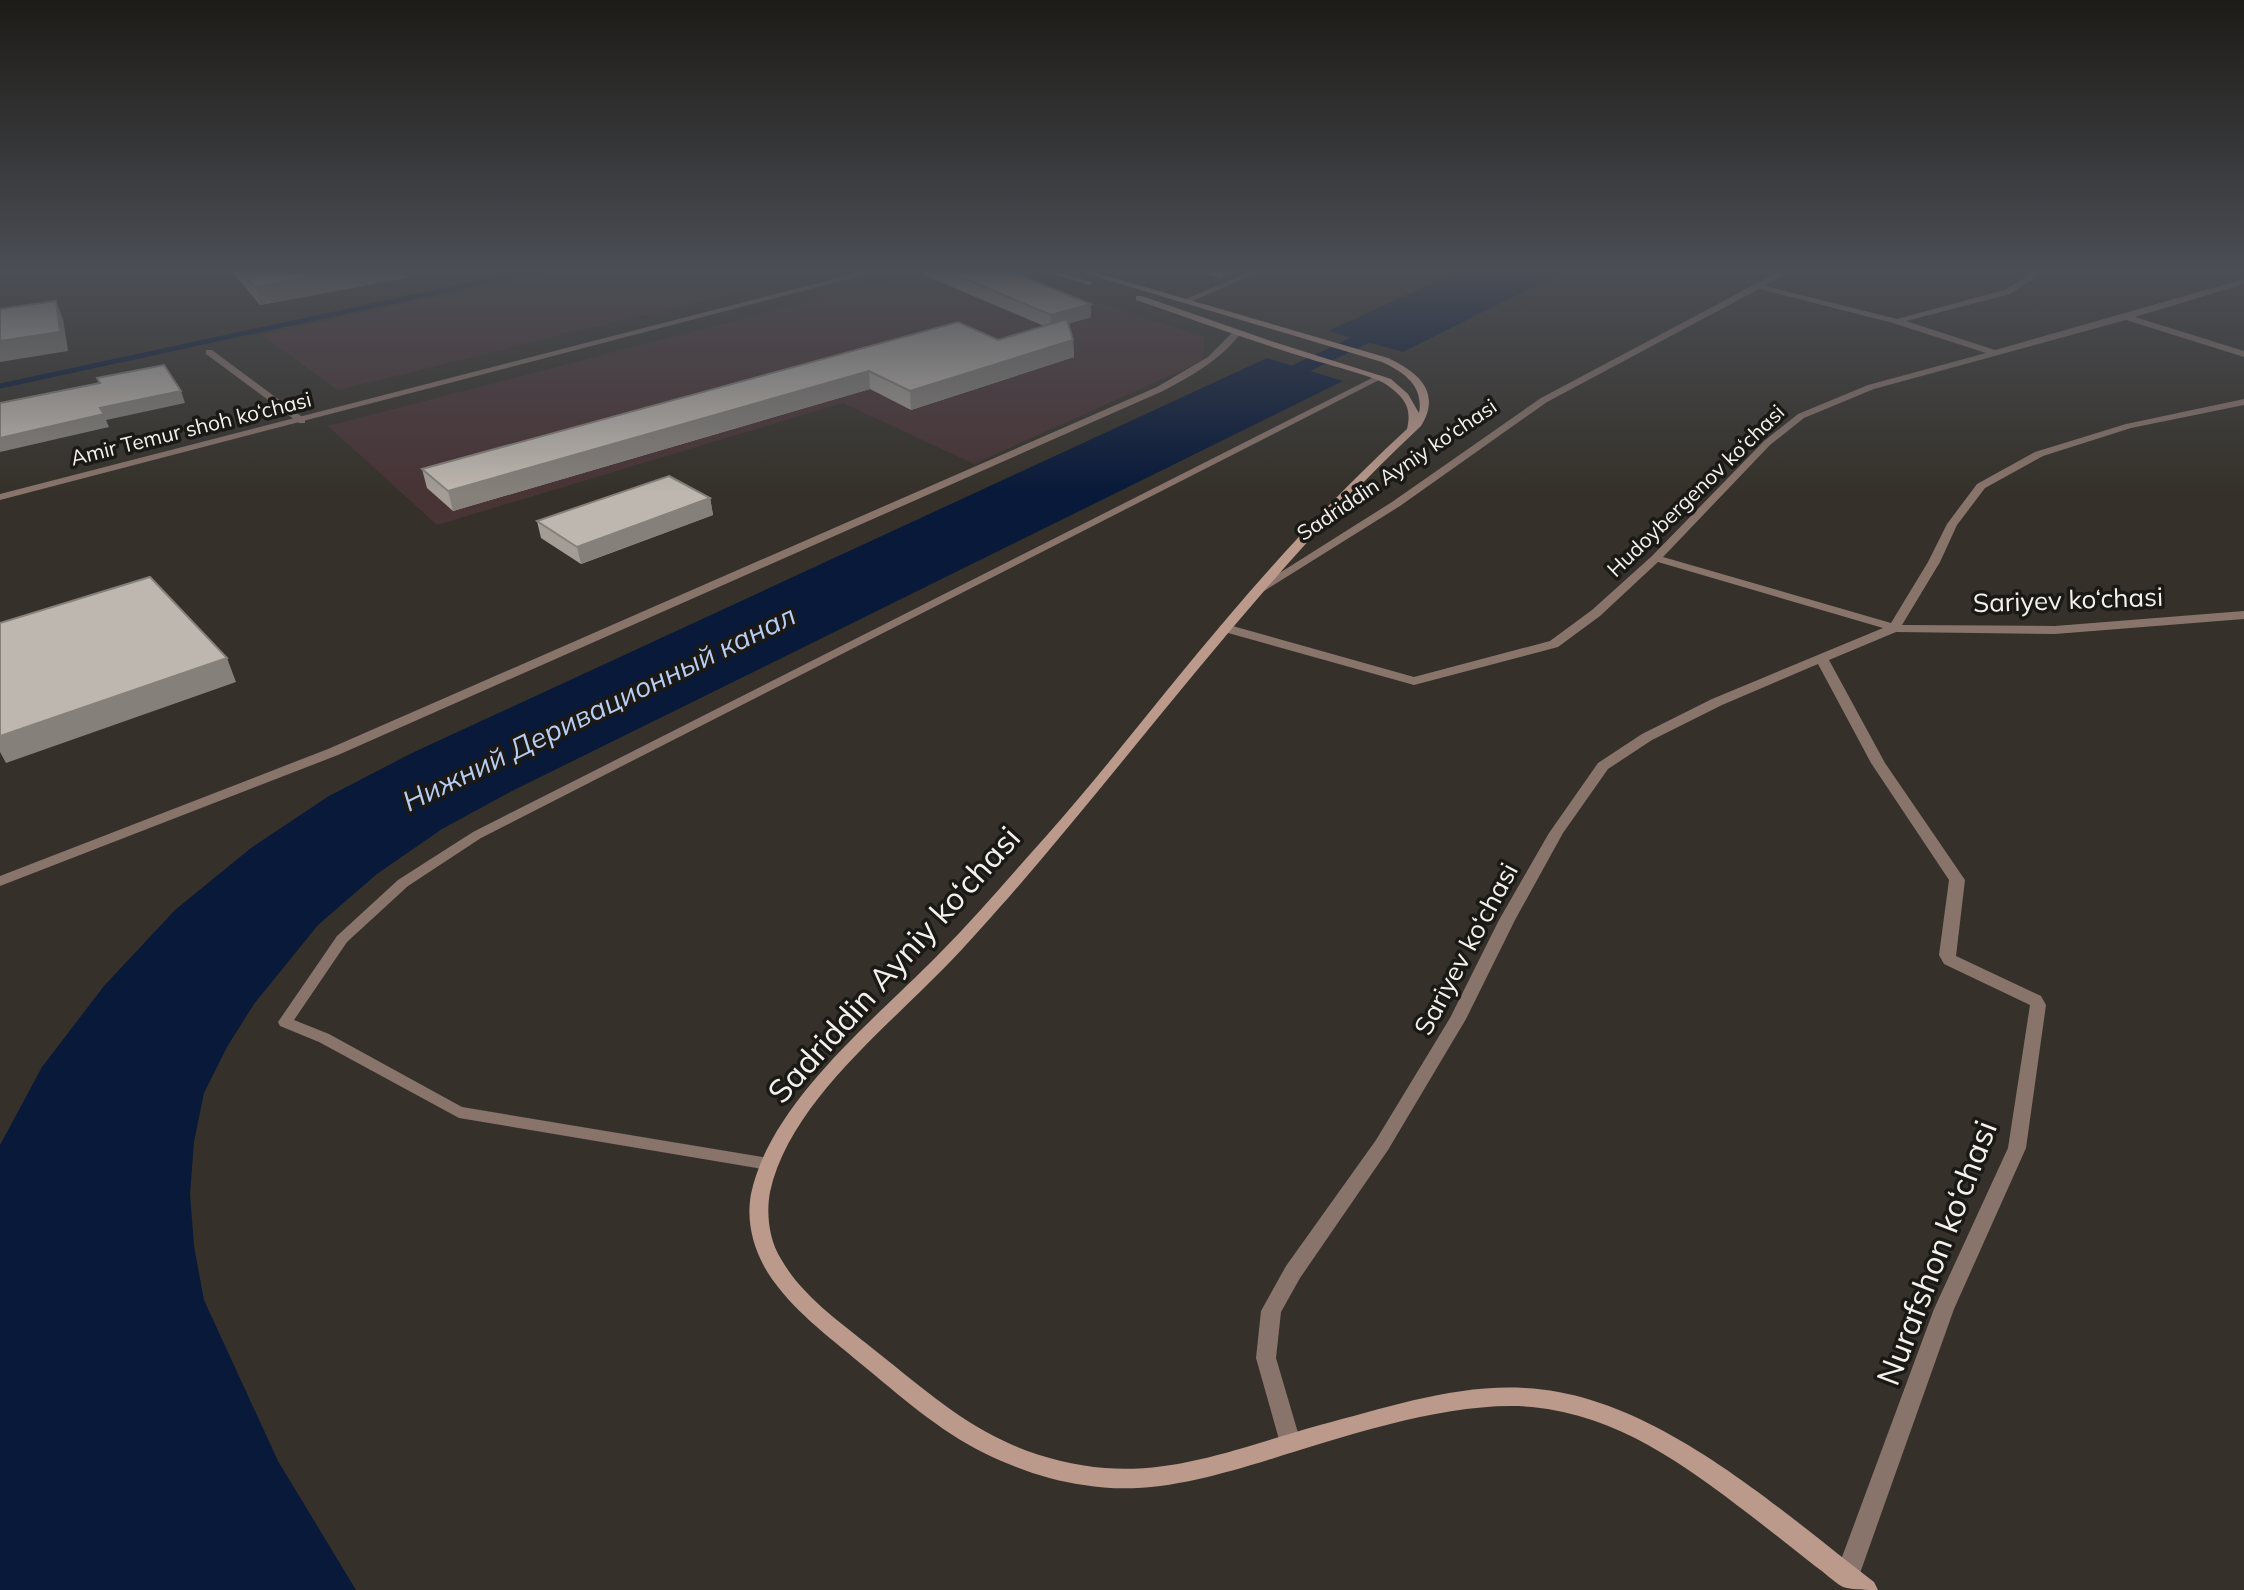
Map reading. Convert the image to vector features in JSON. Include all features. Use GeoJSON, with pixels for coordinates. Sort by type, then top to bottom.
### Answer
{"type":"FeatureCollection","features":[{"type":"Feature","properties":{"kind":"main road","name":"Sadriddin Ayniy ko‘chasi"},"geometry":{"type":"LineString","coordinates":[[1272,344],[1381,377],[1399,389],[1414,410],[1414,425],[1408,433]]}},
{"type":"Feature","properties":{"kind":"main road","name":"Sadriddin Ayniy ko‘chasi"},"geometry":{"type":"LineString","coordinates":[[1331,344],[1385,360],[1413,377],[1425,397],[1425,413],[1408,433],[1352,485],[1255,592],[1062,827],[952,951],[822,1085],[784,1133],[768,1164],[758,1219],[763,1242],[774,1266],[791,1288],[838,1332],[894,1378],[976,1437],[1023,1459],[1051,1468],[1104,1478],[1156,1478],[1458,1402],[1526,1397],[1585,1407],[1630,1424],[1686,1455],[1866,1590]]}},
{"type":"Feature","properties":{"kind":"street","name":"Amir Temur shoh ko‘chasi"},"geometry":{"type":"LineString","coordinates":[[0,497],[596,344]]}},
{"type":"Feature","properties":{"kind":"street"},"geometry":{"type":"LineString","coordinates":[[0,881],[333,752],[1160,389],[1206,365],[1228,344]]}},
{"type":"Feature","properties":{"kind":"street","name":"Sadriddin Ayniy ko‘chasi"},"geometry":{"type":"LineString","coordinates":[[1255,592],[1396,504],[1544,400],[1648,344]]}},
{"type":"Feature","properties":{"kind":"street"},"geometry":{"type":"LineString","coordinates":[[1969,344],[1993,352]]}},
{"type":"Feature","properties":{"kind":"street","name":"Hudoybergenov ko‘chasi"},"geometry":{"type":"LineString","coordinates":[[1225,628],[1414,681],[1554,644],[1596,613],[1656,558],[1767,443],[1801,416],[1871,387],[2023,344]]}},
{"type":"Feature","properties":{"kind":"street"},"geometry":{"type":"LineString","coordinates":[[2213,344],[2244,354]]}},
{"type":"Feature","properties":{"kind":"street"},"geometry":{"type":"LineString","coordinates":[[1656,558],[1894,628],[1934,562],[1952,524],[1981,486],[2039,454],[2129,426],[2244,402]]}},
{"type":"Feature","properties":{"kind":"street","name":"Sariyev ko‘chasi"},"geometry":{"type":"LineString","coordinates":[[1290,1443],[1265,1357],[1271,1311],[1293,1272],[1382,1145],[1458,1019],[1507,920],[1556,833],[1603,766],[1647,737],[1717,702],[1894,628],[2055,630],[2244,615]]}},
{"type":"Feature","properties":{"kind":"street","name":"Nurafshon ko‘chasi"},"geometry":{"type":"LineString","coordinates":[[1822,659],[1878,763],[1957,880],[1947,954],[1950,960],[2035,1000],[2038,1005],[2017,1148],[1944,1309],[1847,1576]]}},
{"type":"Feature","properties":{"kind":"lane"},"geometry":{"type":"LineString","coordinates":[[209,352],[302,421]]}},
{"type":"Feature","properties":{"kind":"lane"},"geometry":{"type":"LineString","coordinates":[[768,1164],[459,1112],[324,1038],[285,1022],[342,939],[403,883],[477,835],[1381,377]]}},
{"type":"Feature","properties":{"kind":"shaded area"},"geometry":{"type":"Polygon","coordinates":[[[274,344],[525,344],[338,390],[274,344]]]}},
{"type":"Feature","properties":{"kind":"shaded area"},"geometry":{"type":"Polygon","coordinates":[[[644,344],[1204,344],[1202,361],[974,464],[843,403],[437,525],[328,426],[644,344]]]}},
{"type":"Feature","properties":{"kind":"water"},"geometry":{"type":"Polygon","coordinates":[[[1375,344],[1419,344],[1403,352],[1375,344]]]}},
{"type":"Feature","properties":{"kind":"water"},"geometry":{"type":"Polygon","coordinates":[[[1267,358],[1343,381],[512,791],[442,829],[377,874],[318,925],[254,1004],[227,1047],[204,1093],[194,1142],[190,1194],[194,1246],[204,1300],[278,1461],[356,1590],[0,1590],[0,1145],[42,1067],[104,986],[175,910],[251,848],[329,796],[412,753],[1267,358]]]}},
{"type":"Feature","properties":{"kind":"building"},"geometry":{"type":"Polygon","coordinates":[[[877,344],[1060,344],[910,391],[869,371],[448,491],[422,469],[877,344]]]}},
{"type":"Feature","properties":{"kind":"building"},"geometry":{"type":"Polygon","coordinates":[[[164,365],[181,391],[100,408],[104,414],[0,438],[0,403],[100,383],[97,378],[164,365]]]}},
{"type":"Feature","properties":{"kind":"building"},"geometry":{"type":"Polygon","coordinates":[[[669,476],[710,498],[577,547],[537,521],[669,476]]]}},
{"type":"Feature","properties":{"kind":"building"},"geometry":{"type":"Polygon","coordinates":[[[150,577],[227,658],[0,736],[0,623],[150,577]]]}},
{"type":"Feature","properties":{"kind":"waterway"},"geometry":{"type":"LineString","coordinates":[[0,386],[194,344]]}},
{"type":"Feature","properties":{"kind":"waterway","name":"Нижний Деривационный канал"},"geometry":{"type":"LineString","coordinates":[[1264,386],[1351,344]]}}]}
